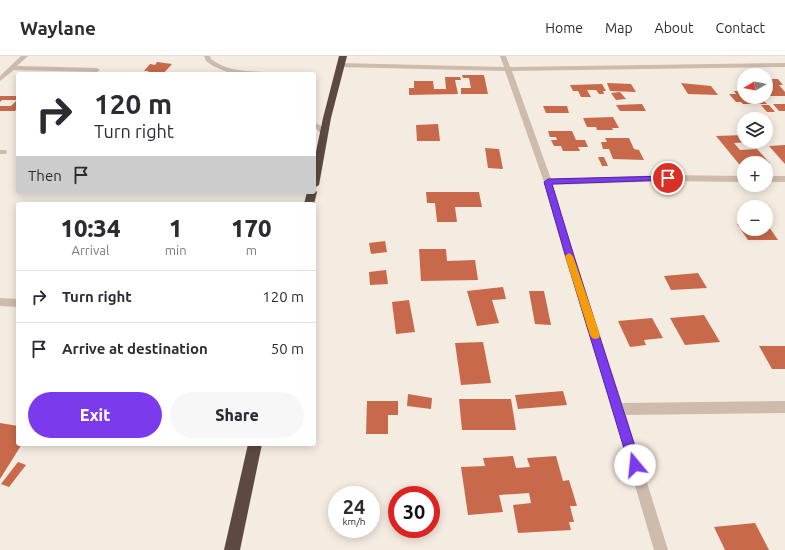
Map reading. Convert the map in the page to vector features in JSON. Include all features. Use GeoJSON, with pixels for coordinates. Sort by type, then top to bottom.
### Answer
{"type":"FeatureCollection","features":[{"type":"Feature","properties":{"kind":"highway"},"geometry":{"type":"LineString","coordinates":[[316,175],[343,56]]}},
{"type":"Feature","properties":{"kind":"highway"},"geometry":{"type":"LineString","coordinates":[[232,550],[255,446]]}},
{"type":"Feature","properties":{"kind":"street"},"geometry":{"type":"LineString","coordinates":[[0,79],[25,56]]}},
{"type":"Feature","properties":{"kind":"street"},"geometry":{"type":"LineString","coordinates":[[207,56],[208,60],[215,65],[233,72]]}},
{"type":"Feature","properties":{"kind":"street"},"geometry":{"type":"LineString","coordinates":[[503,56],[548,182],[570,258],[661,550]]}},
{"type":"Feature","properties":{"kind":"street"},"geometry":{"type":"LineString","coordinates":[[340,65],[508,69],[785,65]]}},
{"type":"Feature","properties":{"kind":"street"},"geometry":{"type":"LineString","coordinates":[[12,68],[97,70]]}},
{"type":"Feature","properties":{"kind":"street"},"geometry":{"type":"LineString","coordinates":[[316,125],[325,132]]}},
{"type":"Feature","properties":{"kind":"street"},"geometry":{"type":"LineString","coordinates":[[548,182],[668,178],[737,179]]}},
{"type":"Feature","properties":{"kind":"street"},"geometry":{"type":"LineString","coordinates":[[773,179],[785,179]]}},
{"type":"Feature","properties":{"kind":"street"},"geometry":{"type":"LineString","coordinates":[[0,311],[3,302],[16,303]]}},
{"type":"Feature","properties":{"kind":"street"},"geometry":{"type":"LineString","coordinates":[[618,409],[785,407]]}},
{"type":"Feature","properties":{"kind":"building"},"geometry":{"type":"Polygon","coordinates":[[[157,62],[172,64],[165,72],[144,71],[150,64],[155,65],[157,62]]]}},
{"type":"Feature","properties":{"kind":"building"},"geometry":{"type":"Polygon","coordinates":[[[462,75],[484,75],[488,94],[461,94],[461,88],[471,88],[469,78],[463,78],[462,75]]]}},
{"type":"Feature","properties":{"kind":"building"},"geometry":{"type":"Polygon","coordinates":[[[445,77],[460,77],[461,80],[455,80],[458,94],[409,95],[409,88],[414,88],[414,81],[433,81],[434,89],[446,89],[445,77]]]}},
{"type":"Feature","properties":{"kind":"building"},"geometry":{"type":"Polygon","coordinates":[[[773,79],[778,79],[783,85],[779,85],[785,92],[785,96],[773,96],[773,79]]]}},
{"type":"Feature","properties":{"kind":"building"},"geometry":{"type":"Polygon","coordinates":[[[607,83],[631,84],[636,92],[610,91],[607,83]]]}},
{"type":"Feature","properties":{"kind":"building"},"geometry":{"type":"Polygon","coordinates":[[[681,83],[711,86],[718,95],[688,94],[681,83]]]}},
{"type":"Feature","properties":{"kind":"building"},"geometry":{"type":"Polygon","coordinates":[[[602,84],[606,91],[603,91],[604,94],[599,94],[596,90],[587,90],[591,97],[581,97],[578,91],[573,91],[570,85],[602,84]]]}},
{"type":"Feature","properties":{"kind":"building"},"geometry":{"type":"Polygon","coordinates":[[[734,91],[737,91],[737,102],[729,94],[736,94],[734,91]]]}},
{"type":"Feature","properties":{"kind":"building"},"geometry":{"type":"Polygon","coordinates":[[[620,92],[626,99],[616,100],[611,93],[620,92]]]}},
{"type":"Feature","properties":{"kind":"building"},"geometry":{"type":"Polygon","coordinates":[[[0,96],[16,96],[16,100],[2,100],[0,102],[0,96]]]}},
{"type":"Feature","properties":{"kind":"building"},"geometry":{"type":"Polygon","coordinates":[[[16,101],[15,111],[0,111],[0,106],[11,106],[16,101]]]}},
{"type":"Feature","properties":{"kind":"building"},"geometry":{"type":"Polygon","coordinates":[[[642,104],[646,111],[620,111],[616,105],[642,104]]]}},
{"type":"Feature","properties":{"kind":"building"},"geometry":{"type":"Polygon","coordinates":[[[773,104],[785,104],[785,111],[779,111],[773,104]]]}},
{"type":"Feature","properties":{"kind":"building"},"geometry":{"type":"Polygon","coordinates":[[[761,105],[769,105],[775,112],[767,112],[761,105]]]}},
{"type":"Feature","properties":{"kind":"building"},"geometry":{"type":"Polygon","coordinates":[[[543,106],[567,106],[569,113],[546,113],[543,106]]]}},
{"type":"Feature","properties":{"kind":"building"},"geometry":{"type":"Polygon","coordinates":[[[613,117],[619,128],[612,128],[613,130],[597,130],[596,127],[587,127],[583,118],[613,117]]]}},
{"type":"Feature","properties":{"kind":"building"},"geometry":{"type":"Polygon","coordinates":[[[438,124],[440,141],[417,141],[416,125],[438,124]]]}},
{"type":"Feature","properties":{"kind":"building"},"geometry":{"type":"Polygon","coordinates":[[[548,131],[572,131],[576,140],[585,140],[588,147],[578,147],[580,151],[563,151],[561,146],[554,146],[551,140],[557,140],[556,137],[550,137],[548,131]]]}},
{"type":"Feature","properties":{"kind":"building"},"geometry":{"type":"Polygon","coordinates":[[[737,135],[737,143],[734,143],[737,148],[740,150],[757,149],[764,156],[737,156],[737,162],[716,136],[737,135]]]}},
{"type":"Feature","properties":{"kind":"building"},"geometry":{"type":"Polygon","coordinates":[[[605,138],[629,138],[634,149],[639,150],[644,160],[613,159],[609,149],[603,149],[601,142],[607,142],[605,138]]]}},
{"type":"Feature","properties":{"kind":"building"},"geometry":{"type":"Polygon","coordinates":[[[785,145],[785,164],[771,148],[773,148],[773,146],[785,145]]]}},
{"type":"Feature","properties":{"kind":"building"},"geometry":{"type":"Polygon","coordinates":[[[485,148],[499,149],[503,169],[488,168],[485,148]]]}},
{"type":"Feature","properties":{"kind":"building"},"geometry":{"type":"Polygon","coordinates":[[[598,157],[604,157],[608,166],[602,166],[598,157]]]}},
{"type":"Feature","properties":{"kind":"building"},"geometry":{"type":"Polygon","coordinates":[[[426,192],[479,192],[482,207],[455,207],[457,222],[437,222],[435,203],[427,203],[426,192]]]}},
{"type":"Feature","properties":{"kind":"building"},"geometry":{"type":"Polygon","coordinates":[[[773,233],[778,240],[748,240],[745,236],[773,236],[773,233]]]}},
{"type":"Feature","properties":{"kind":"building"},"geometry":{"type":"Polygon","coordinates":[[[385,241],[387,252],[371,254],[369,243],[385,241]]]}},
{"type":"Feature","properties":{"kind":"building"},"geometry":{"type":"Polygon","coordinates":[[[419,249],[446,249],[447,261],[475,260],[478,280],[421,281],[419,249]]]}},
{"type":"Feature","properties":{"kind":"building"},"geometry":{"type":"Polygon","coordinates":[[[386,270],[388,284],[370,285],[369,272],[386,270]]]}},
{"type":"Feature","properties":{"kind":"building"},"geometry":{"type":"Polygon","coordinates":[[[698,273],[707,288],[671,290],[664,276],[698,273]]]}},
{"type":"Feature","properties":{"kind":"building"},"geometry":{"type":"Polygon","coordinates":[[[503,287],[506,299],[492,300],[499,323],[477,326],[467,291],[503,287]]]}},
{"type":"Feature","properties":{"kind":"building"},"geometry":{"type":"Polygon","coordinates":[[[529,291],[544,291],[551,325],[535,324],[529,291]]]}},
{"type":"Feature","properties":{"kind":"building"},"geometry":{"type":"Polygon","coordinates":[[[409,300],[415,332],[396,334],[392,302],[409,300]]]}},
{"type":"Feature","properties":{"kind":"building"},"geometry":{"type":"Polygon","coordinates":[[[704,315],[720,342],[685,345],[670,318],[704,315]]]}},
{"type":"Feature","properties":{"kind":"building"},"geometry":{"type":"Polygon","coordinates":[[[652,318],[663,338],[644,340],[646,345],[630,347],[618,321],[652,318]]]}},
{"type":"Feature","properties":{"kind":"building"},"geometry":{"type":"Polygon","coordinates":[[[483,342],[491,383],[461,385],[455,343],[483,342]]]}},
{"type":"Feature","properties":{"kind":"building"},"geometry":{"type":"Polygon","coordinates":[[[759,346],[785,346],[785,369],[772,369],[759,346]]]}},
{"type":"Feature","properties":{"kind":"building"},"geometry":{"type":"Polygon","coordinates":[[[563,391],[567,405],[518,409],[515,395],[563,391]]]}},
{"type":"Feature","properties":{"kind":"building"},"geometry":{"type":"Polygon","coordinates":[[[408,394],[432,398],[431,409],[407,406],[408,394]]]}},
{"type":"Feature","properties":{"kind":"building"},"geometry":{"type":"Polygon","coordinates":[[[459,399],[511,399],[516,430],[462,430],[459,399]]]}},
{"type":"Feature","properties":{"kind":"building"},"geometry":{"type":"Polygon","coordinates":[[[367,401],[398,401],[398,415],[388,415],[388,434],[366,434],[367,401]]]}},
{"type":"Feature","properties":{"kind":"building"},"geometry":{"type":"Polygon","coordinates":[[[0,423],[16,426],[16,446],[21,446],[0,479],[0,423]]]}},
{"type":"Feature","properties":{"kind":"building"},"geometry":{"type":"Polygon","coordinates":[[[513,456],[516,468],[530,467],[527,458],[556,456],[563,481],[569,480],[577,506],[570,506],[574,522],[569,522],[571,530],[518,533],[513,505],[531,503],[529,493],[499,495],[503,512],[468,515],[461,467],[485,466],[483,458],[513,456]]]}},
{"type":"Feature","properties":{"kind":"building"},"geometry":{"type":"Polygon","coordinates":[[[18,462],[26,465],[9,487],[1,484],[18,462]]]}},
{"type":"Feature","properties":{"kind":"building"},"geometry":{"type":"Polygon","coordinates":[[[755,523],[769,550],[725,550],[714,527],[755,523]]]}},
{"type":"Feature","properties":{"kind":"slow traffic"},"geometry":{"type":"LineString","coordinates":[[569,256],[595,335]]}},
{"type":"Feature","properties":{"kind":"route"},"geometry":{"type":"LineString","coordinates":[[635,465],[570,258],[548,182],[668,178]]}}]}
